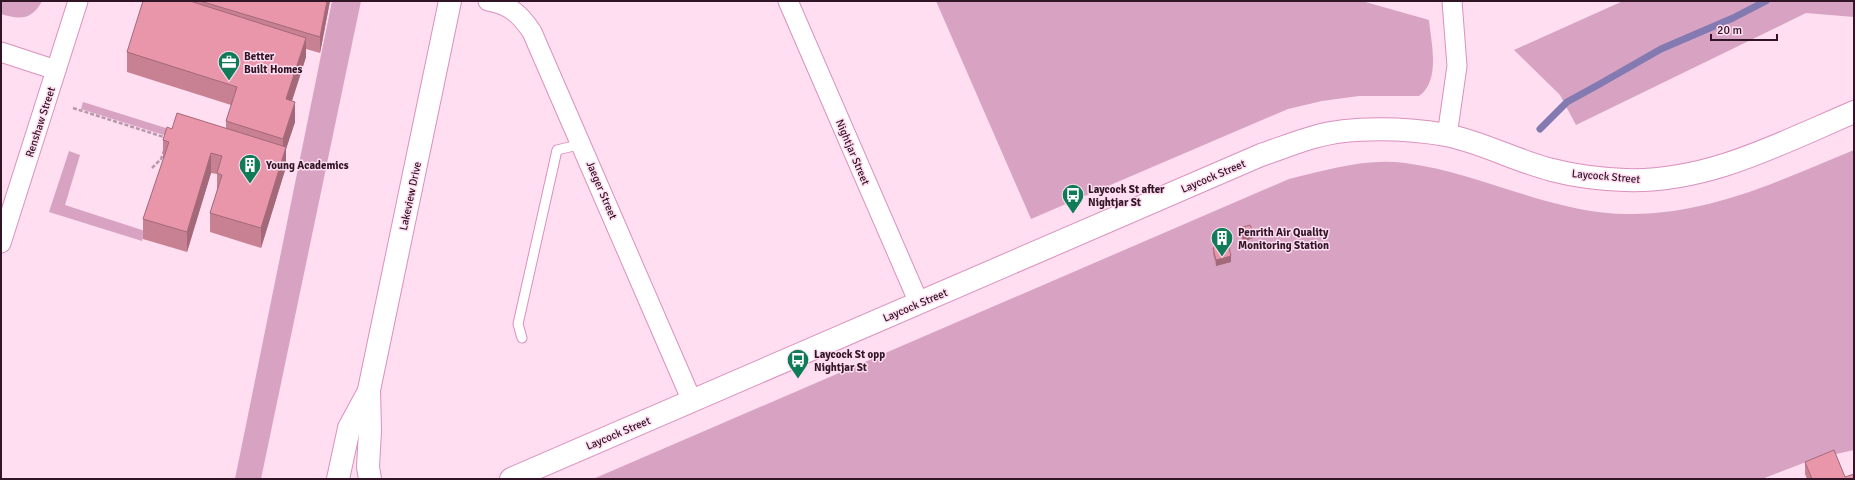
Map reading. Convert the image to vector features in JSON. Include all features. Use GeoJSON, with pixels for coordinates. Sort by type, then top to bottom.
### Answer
{"type":"FeatureCollection","features":[{"type":"Feature","properties":{"kind":"street","name":"Renshaw Street"},"geometry":{"type":"LineString","coordinates":[[1,243],[78,1]]}},
{"type":"Feature","properties":{"kind":"street","name":"Lakeview Drive"},"geometry":{"type":"LineString","coordinates":[[370,479],[368,467],[370,431],[369,390],[450,1]]}},
{"type":"Feature","properties":{"kind":"street","name":"Jaeger Street"},"geometry":{"type":"LineString","coordinates":[[488,1],[509,8],[521,16],[532,32],[582,144],[692,401]]}},
{"type":"Feature","properties":{"kind":"street","name":"Nightjar Street"},"geometry":{"type":"LineString","coordinates":[[788,1],[919,303]]}},
{"type":"Feature","properties":{"kind":"street"},"geometry":{"type":"LineString","coordinates":[[1446,136],[1457,66],[1452,1]]}},
{"type":"Feature","properties":{"kind":"street"},"geometry":{"type":"LineString","coordinates":[[1,52],[56,70]]}},
{"type":"Feature","properties":{"kind":"street","name":"Laycock Street"},"geometry":{"type":"LineString","coordinates":[[511,479],[1261,155],[1315,136],[1360,130],[1404,130],[1446,136],[1558,171],[1588,177],[1626,180],[1664,178],[1702,172],[1741,160],[1854,112]]}},
{"type":"Feature","properties":{"kind":"street","name":"Lakeview Drive"},"geometry":{"type":"LineString","coordinates":[[338,479],[350,428],[369,390]]}},
{"type":"Feature","properties":{"kind":"lane"},"geometry":{"type":"LineString","coordinates":[[522,338],[518,324],[557,150],[582,144]]}},
{"type":"Feature","properties":{"kind":"path"},"geometry":{"type":"LineString","coordinates":[[73,108],[170,139],[161,159],[152,168]]}},
{"type":"Feature","properties":{"kind":"shaded area"},"geometry":{"type":"Polygon","coordinates":[[[1,1],[42,1],[34,12],[20,18],[1,14],[1,1]]]}},
{"type":"Feature","properties":{"kind":"shaded area"},"geometry":{"type":"Polygon","coordinates":[[[332,1],[361,1],[261,479],[235,479],[332,1]]]}},
{"type":"Feature","properties":{"kind":"shaded area"},"geometry":{"type":"Polygon","coordinates":[[[936,1],[1362,1],[1429,20],[1433,50],[1432,71],[1430,81],[1426,89],[1419,96],[1359,96],[1322,101],[1288,109],[1031,219],[936,1]]]}},
{"type":"Feature","properties":{"kind":"shaded area"},"geometry":{"type":"Polygon","coordinates":[[[1623,1],[1854,1],[1854,17],[1806,13],[1576,125],[1560,95],[1514,50],[1623,1]]]}},
{"type":"Feature","properties":{"kind":"shaded area"},"geometry":{"type":"Polygon","coordinates":[[[83,102],[169,129],[167,136],[81,109],[83,102]]]}},
{"type":"Feature","properties":{"kind":"shaded area"},"geometry":{"type":"Polygon","coordinates":[[[1854,150],[1854,450],[1814,459],[1762,479],[593,479],[1289,179],[1361,163],[1405,163],[1462,175],[1574,208],[1603,213],[1632,214],[1691,208],[1719,201],[1773,183],[1854,150]]]}},
{"type":"Feature","properties":{"kind":"shaded area"},"geometry":{"type":"Polygon","coordinates":[[[69,151],[80,155],[65,205],[145,231],[142,241],[49,212],[69,151]]]}},
{"type":"Feature","properties":{"kind":"building"},"geometry":{"type":"Polygon","coordinates":[[[143,1],[190,1],[306,38],[286,99],[295,102],[283,139],[226,121],[237,87],[127,52],[143,1]]]}},
{"type":"Feature","properties":{"kind":"building"},"geometry":{"type":"Polygon","coordinates":[[[200,1],[327,1],[320,37],[200,1]]]}},
{"type":"Feature","properties":{"kind":"building","name":"Young Academics"},"geometry":{"type":"Polygon","coordinates":[[[177,113],[286,147],[261,228],[210,213],[222,175],[217,173],[222,156],[211,153],[187,232],[143,219],[169,142],[163,140],[167,127],[172,129],[177,113]]]}},
{"type":"Feature","properties":{"kind":"building"},"geometry":{"type":"Polygon","coordinates":[[[1250,225],[1253,232],[1243,236],[1240,228],[1250,225]]]}},
{"type":"Feature","properties":{"kind":"building"},"geometry":{"type":"Polygon","coordinates":[[[1228,244],[1231,256],[1216,260],[1213,248],[1228,244]]]}},
{"type":"Feature","properties":{"kind":"building"},"geometry":{"type":"Polygon","coordinates":[[[1834,450],[1845,477],[1854,474],[1854,479],[1812,479],[1805,462],[1834,450]]]}},
{"type":"Feature","properties":{"kind":"waterway"},"geometry":{"type":"LineString","coordinates":[[1540,129],[1567,102],[1661,49],[1733,18],[1766,1]]}},
{"type":"Feature","properties":{"kind":"place","name":"Better Built Homes"},"geometry":{"type":"Point","coordinates":[229,82]}},
{"type":"Feature","properties":{"kind":"place","name":"Young Academics"},"geometry":{"type":"Point","coordinates":[250,184]}},
{"type":"Feature","properties":{"kind":"place","name":"Laycock St after Nightjar St"},"geometry":{"type":"Point","coordinates":[1073,214]}},
{"type":"Feature","properties":{"kind":"place","name":"Penrith Air Quality Monitoring Station"},"geometry":{"type":"Point","coordinates":[1222,258]}},
{"type":"Feature","properties":{"kind":"place","name":"Laycock St opp Nightjar St"},"geometry":{"type":"Point","coordinates":[798,380]}}]}
